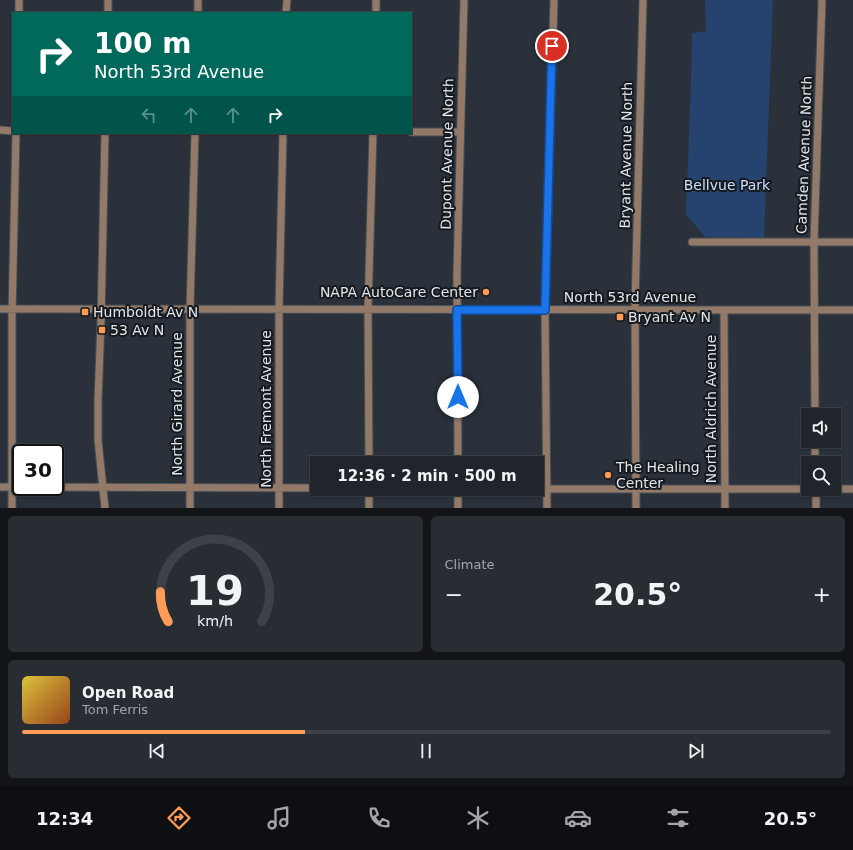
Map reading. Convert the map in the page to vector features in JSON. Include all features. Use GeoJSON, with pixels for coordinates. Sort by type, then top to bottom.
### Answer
{"type":"FeatureCollection","features":[{"type":"Feature","properties":{"kind":"street"},"geometry":{"type":"LineString","coordinates":[[19,0],[19,12]]}},
{"type":"Feature","properties":{"kind":"street"},"geometry":{"type":"LineString","coordinates":[[108,0],[108,12]]}},
{"type":"Feature","properties":{"kind":"street"},"geometry":{"type":"LineString","coordinates":[[198,0],[198,12]]}},
{"type":"Feature","properties":{"kind":"street"},"geometry":{"type":"LineString","coordinates":[[286,12],[287,0]]}},
{"type":"Feature","properties":{"kind":"street"},"geometry":{"type":"LineString","coordinates":[[376,0],[376,12]]}},
{"type":"Feature","properties":{"kind":"street","name":"Dupont Avenue North"},"geometry":{"type":"LineString","coordinates":[[458,456],[457,310],[464,0]]}},
{"type":"Feature","properties":{"kind":"street"},"geometry":{"type":"LineString","coordinates":[[547,508],[545,310],[554,0]]}},
{"type":"Feature","properties":{"kind":"street","name":"Bryant Avenue North"},"geometry":{"type":"LineString","coordinates":[[636,508],[635,310],[643,0]]}},
{"type":"Feature","properties":{"kind":"street","name":"Camden Avenue North"},"geometry":{"type":"LineString","coordinates":[[815,408],[814,242],[822,0]]}},
{"type":"Feature","properties":{"kind":"street"},"geometry":{"type":"LineString","coordinates":[[0,130],[12,131]]}},
{"type":"Feature","properties":{"kind":"street"},"geometry":{"type":"LineString","coordinates":[[412,132],[460,132]]}},
{"type":"Feature","properties":{"kind":"street"},"geometry":{"type":"LineString","coordinates":[[12,444],[12,309],[16,134]]}},
{"type":"Feature","properties":{"kind":"street"},"geometry":{"type":"LineString","coordinates":[[104,508],[98,440],[98,401],[102,309],[105,134]]}},
{"type":"Feature","properties":{"kind":"street","name":"North Girard Avenue"},"geometry":{"type":"LineString","coordinates":[[190,508],[190,309],[195,134]]}},
{"type":"Feature","properties":{"kind":"street","name":"North Fremont Avenue"},"geometry":{"type":"LineString","coordinates":[[279,508],[279,309],[283,134]]}},
{"type":"Feature","properties":{"kind":"street"},"geometry":{"type":"LineString","coordinates":[[369,456],[368,309],[373,134]]}},
{"type":"Feature","properties":{"kind":"street"},"geometry":{"type":"LineString","coordinates":[[692,242],[853,242]]}},
{"type":"Feature","properties":{"kind":"street","name":"North 53rd Avenue"},"geometry":{"type":"LineString","coordinates":[[0,309],[853,310]]}},
{"type":"Feature","properties":{"kind":"street","name":"North Aldrich Avenue"},"geometry":{"type":"LineString","coordinates":[[724,310],[725,508]]}},
{"type":"Feature","properties":{"kind":"street"},"geometry":{"type":"LineString","coordinates":[[0,487],[12,488]]}},
{"type":"Feature","properties":{"kind":"street"},"geometry":{"type":"LineString","coordinates":[[64,488],[310,488]]}},
{"type":"Feature","properties":{"kind":"street"},"geometry":{"type":"LineString","coordinates":[[547,489],[801,489]]}},
{"type":"Feature","properties":{"kind":"street"},"geometry":{"type":"LineString","coordinates":[[841,489],[853,489]]}},
{"type":"Feature","properties":{"kind":"street"},"geometry":{"type":"LineString","coordinates":[[12,496],[12,508]]}},
{"type":"Feature","properties":{"kind":"street"},"geometry":{"type":"LineString","coordinates":[[369,496],[369,508]]}},
{"type":"Feature","properties":{"kind":"street"},"geometry":{"type":"LineString","coordinates":[[458,496],[458,508]]}},
{"type":"Feature","properties":{"kind":"street"},"geometry":{"type":"LineString","coordinates":[[816,496],[816,508]]}},
{"type":"Feature","properties":{"kind":"green space","name":"Bellvue Park"},"geometry":{"type":"Polygon","coordinates":[[[705,0],[773,0],[764,238],[705,237],[686,214],[692,33],[706,31],[705,0]]]}},
{"type":"Feature","properties":{"kind":"place","name":"NAPA AutoCare Center"},"geometry":{"type":"Point","coordinates":[486,292]}},
{"type":"Feature","properties":{"kind":"place","name":"Humboldt Av N"},"geometry":{"type":"Point","coordinates":[85,312]}},
{"type":"Feature","properties":{"kind":"place","name":"Bryant Av N"},"geometry":{"type":"Point","coordinates":[620,317]}},
{"type":"Feature","properties":{"kind":"place","name":"53 Av N"},"geometry":{"type":"Point","coordinates":[102,330]}},
{"type":"Feature","properties":{"kind":"place","name":"The Healing Center"},"geometry":{"type":"Point","coordinates":[608,475]}},
{"type":"Feature","properties":{"kind":"route"},"geometry":{"type":"LineString","coordinates":[[458,397],[457,310],[545,310],[552,46]]}}]}
